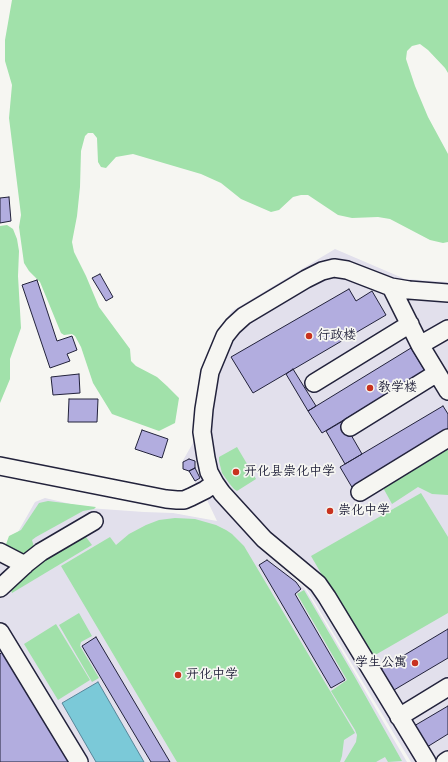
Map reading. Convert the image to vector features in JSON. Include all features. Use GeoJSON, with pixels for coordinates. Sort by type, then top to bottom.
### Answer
{"type":"FeatureCollection","features":[{"type":"Feature","properties":{"kind":"street"},"geometry":{"type":"LineString","coordinates":[[427,762],[318,584],[264,539],[222,493],[215,483],[209,472],[202,432],[210,372],[225,336],[244,316],[306,279],[334,268],[348,270],[391,287],[448,293]]}},
{"type":"Feature","properties":{"kind":"street"},"geometry":{"type":"LineString","coordinates":[[350,426],[444,381],[420,345],[391,287]]}},
{"type":"Feature","properties":{"kind":"street"},"geometry":{"type":"LineString","coordinates":[[314,383],[410,324]]}},
{"type":"Feature","properties":{"kind":"street"},"geometry":{"type":"LineString","coordinates":[[420,345],[448,329]]}},
{"type":"Feature","properties":{"kind":"street"},"geometry":{"type":"LineString","coordinates":[[360,492],[448,438]]}},
{"type":"Feature","properties":{"kind":"street"},"geometry":{"type":"LineString","coordinates":[[0,466],[177,500],[184,500],[191,497],[206,490],[215,483]]}},
{"type":"Feature","properties":{"kind":"street"},"geometry":{"type":"LineString","coordinates":[[1,586],[25,564],[41,552],[94,521]]}},
{"type":"Feature","properties":{"kind":"street"},"geometry":{"type":"LineString","coordinates":[[0,552],[25,564]]}},
{"type":"Feature","properties":{"kind":"street"},"geometry":{"type":"LineString","coordinates":[[0,632],[78,762]]}},
{"type":"Feature","properties":{"kind":"street"},"geometry":{"type":"LineString","coordinates":[[399,717],[448,687]]}},
{"type":"Feature","properties":{"kind":"shaded area"},"geometry":{"type":"Polygon","coordinates":[[[335,249],[405,279],[448,282],[448,762],[411,762],[306,588],[268,549],[257,543],[304,587],[407,762],[0,762],[0,557],[14,539],[35,502],[45,498],[88,508],[173,513],[217,521],[207,500],[182,462],[193,443],[201,375],[216,334],[232,311],[335,249]]]}},
{"type":"Feature","properties":{"kind":"green space"},"geometry":{"type":"Polygon","coordinates":[[[12,0],[448,0],[448,73],[428,50],[420,44],[412,46],[407,51],[406,59],[428,117],[448,154],[448,242],[443,243],[430,240],[390,219],[378,217],[352,218],[338,215],[308,195],[293,197],[279,210],[271,212],[241,199],[221,183],[201,174],[133,154],[116,157],[106,168],[101,167],[98,162],[97,138],[93,133],[88,133],[85,136],[81,151],[80,187],[77,216],[72,242],[74,252],[99,307],[130,349],[131,361],[136,366],[157,377],[179,398],[175,423],[159,431],[112,414],[93,383],[81,347],[75,336],[72,334],[64,335],[61,333],[40,282],[29,271],[24,263],[19,227],[21,215],[9,118],[12,85],[5,61],[5,40],[12,0]]]}},
{"type":"Feature","properties":{"kind":"green space"},"geometry":{"type":"Polygon","coordinates":[[[7,225],[13,229],[17,239],[19,251],[18,276],[21,328],[10,359],[10,379],[0,403],[0,226],[7,225]]]}},
{"type":"Feature","properties":{"kind":"green space"},"geometry":{"type":"Polygon","coordinates":[[[448,444],[448,495],[432,494],[418,487],[392,504],[381,484],[448,444]]]}},
{"type":"Feature","properties":{"kind":"green space"},"geometry":{"type":"Polygon","coordinates":[[[237,447],[256,479],[237,491],[222,473],[219,457],[237,447]]]}},
{"type":"Feature","properties":{"kind":"green space"},"geometry":{"type":"Polygon","coordinates":[[[421,493],[448,537],[448,613],[370,658],[311,556],[421,493]]]}},
{"type":"Feature","properties":{"kind":"green space"},"geometry":{"type":"Polygon","coordinates":[[[48,501],[96,507],[94,509],[83,511],[36,537],[32,540],[34,547],[24,555],[5,547],[9,536],[21,530],[39,503],[48,501]]]}},
{"type":"Feature","properties":{"kind":"green space"},"geometry":{"type":"Polygon","coordinates":[[[175,518],[195,519],[216,525],[232,534],[244,546],[355,733],[344,740],[340,762],[177,762],[61,566],[110,537],[116,545],[129,534],[146,525],[159,520],[175,518]]]}},
{"type":"Feature","properties":{"kind":"green space"},"geometry":{"type":"Polygon","coordinates":[[[86,537],[92,545],[12,593],[10,588],[32,568],[86,537]]]}},
{"type":"Feature","properties":{"kind":"green space"},"geometry":{"type":"Polygon","coordinates":[[[304,590],[402,761],[388,762],[385,757],[376,762],[344,762],[356,742],[357,735],[331,691],[347,680],[297,594],[304,590]]]}},
{"type":"Feature","properties":{"kind":"green space"},"geometry":{"type":"Polygon","coordinates":[[[79,613],[92,636],[81,642],[80,646],[99,678],[92,682],[59,625],[79,613]]]}},
{"type":"Feature","properties":{"kind":"green space"},"geometry":{"type":"Polygon","coordinates":[[[56,624],[90,680],[58,700],[24,644],[56,624]]]}},
{"type":"Feature","properties":{"kind":"water"},"geometry":{"type":"Polygon","coordinates":[[[98,682],[144,762],[96,762],[62,703],[98,682]]]}},
{"type":"Feature","properties":{"kind":"building"},"geometry":{"type":"Polygon","coordinates":[[[9,197],[11,221],[0,223],[0,198],[9,197]]]}},
{"type":"Feature","properties":{"kind":"building"},"geometry":{"type":"Polygon","coordinates":[[[100,274],[113,297],[106,301],[92,278],[100,274]]]}},
{"type":"Feature","properties":{"kind":"building"},"geometry":{"type":"Polygon","coordinates":[[[37,280],[57,341],[72,336],[77,350],[67,354],[70,361],[50,368],[22,285],[37,280]]]}},
{"type":"Feature","properties":{"kind":"building","name":"行政楼"},"geometry":{"type":"Polygon","coordinates":[[[349,289],[356,301],[372,291],[386,315],[253,393],[231,357],[349,289]]]}},
{"type":"Feature","properties":{"kind":"building","name":"教学楼"},"geometry":{"type":"Polygon","coordinates":[[[411,348],[425,371],[322,433],[308,411],[411,348]]]}},
{"type":"Feature","properties":{"kind":"building"},"geometry":{"type":"Polygon","coordinates":[[[293,369],[316,406],[308,411],[286,374],[293,369]]]}},
{"type":"Feature","properties":{"kind":"building"},"geometry":{"type":"Polygon","coordinates":[[[79,374],[80,393],[53,395],[51,377],[79,374]]]}},
{"type":"Feature","properties":{"kind":"building"},"geometry":{"type":"Polygon","coordinates":[[[69,399],[98,399],[97,422],[68,422],[69,399]]]}},
{"type":"Feature","properties":{"kind":"building","name":"教学楼"},"geometry":{"type":"Polygon","coordinates":[[[443,406],[448,414],[448,432],[353,489],[340,467],[443,406]]]}},
{"type":"Feature","properties":{"kind":"building"},"geometry":{"type":"Polygon","coordinates":[[[343,421],[362,454],[345,464],[326,431],[343,421]]]}},
{"type":"Feature","properties":{"kind":"building"},"geometry":{"type":"Polygon","coordinates":[[[142,430],[168,439],[162,458],[135,449],[142,430]]]}},
{"type":"Feature","properties":{"kind":"building"},"geometry":{"type":"Polygon","coordinates":[[[189,459],[195,461],[195,468],[189,471],[183,469],[183,462],[189,459]]]}},
{"type":"Feature","properties":{"kind":"building"},"geometry":{"type":"Polygon","coordinates":[[[195,468],[200,478],[195,481],[189,471],[195,468]]]}},
{"type":"Feature","properties":{"kind":"building"},"geometry":{"type":"Polygon","coordinates":[[[267,560],[296,582],[301,589],[295,594],[345,680],[331,688],[259,565],[267,560]]]}},
{"type":"Feature","properties":{"kind":"building","name":"学生公寓"},"geometry":{"type":"Polygon","coordinates":[[[448,629],[448,658],[394,690],[381,669],[448,629]]]}},
{"type":"Feature","properties":{"kind":"building"},"geometry":{"type":"Polygon","coordinates":[[[96,637],[170,762],[151,762],[82,646],[96,637]]]}},
{"type":"Feature","properties":{"kind":"building"},"geometry":{"type":"Polygon","coordinates":[[[3,651],[70,762],[0,762],[0,654],[3,651]]]}},
{"type":"Feature","properties":{"kind":"building"},"geometry":{"type":"Polygon","coordinates":[[[448,706],[448,734],[427,747],[414,726],[448,706]]]}},
{"type":"Feature","properties":{"kind":"place","name":"行政楼"},"geometry":{"type":"Point","coordinates":[309,336]}},
{"type":"Feature","properties":{"kind":"place","name":"教学楼"},"geometry":{"type":"Point","coordinates":[370,388]}},
{"type":"Feature","properties":{"kind":"place","name":"开化县崇化中学"},"geometry":{"type":"Point","coordinates":[236,472]}},
{"type":"Feature","properties":{"kind":"place","name":"崇化中学"},"geometry":{"type":"Point","coordinates":[330,511]}},
{"type":"Feature","properties":{"kind":"place","name":"学生公寓"},"geometry":{"type":"Point","coordinates":[415,663]}},
{"type":"Feature","properties":{"kind":"place","name":"开化中学"},"geometry":{"type":"Point","coordinates":[178,675]}}]}
